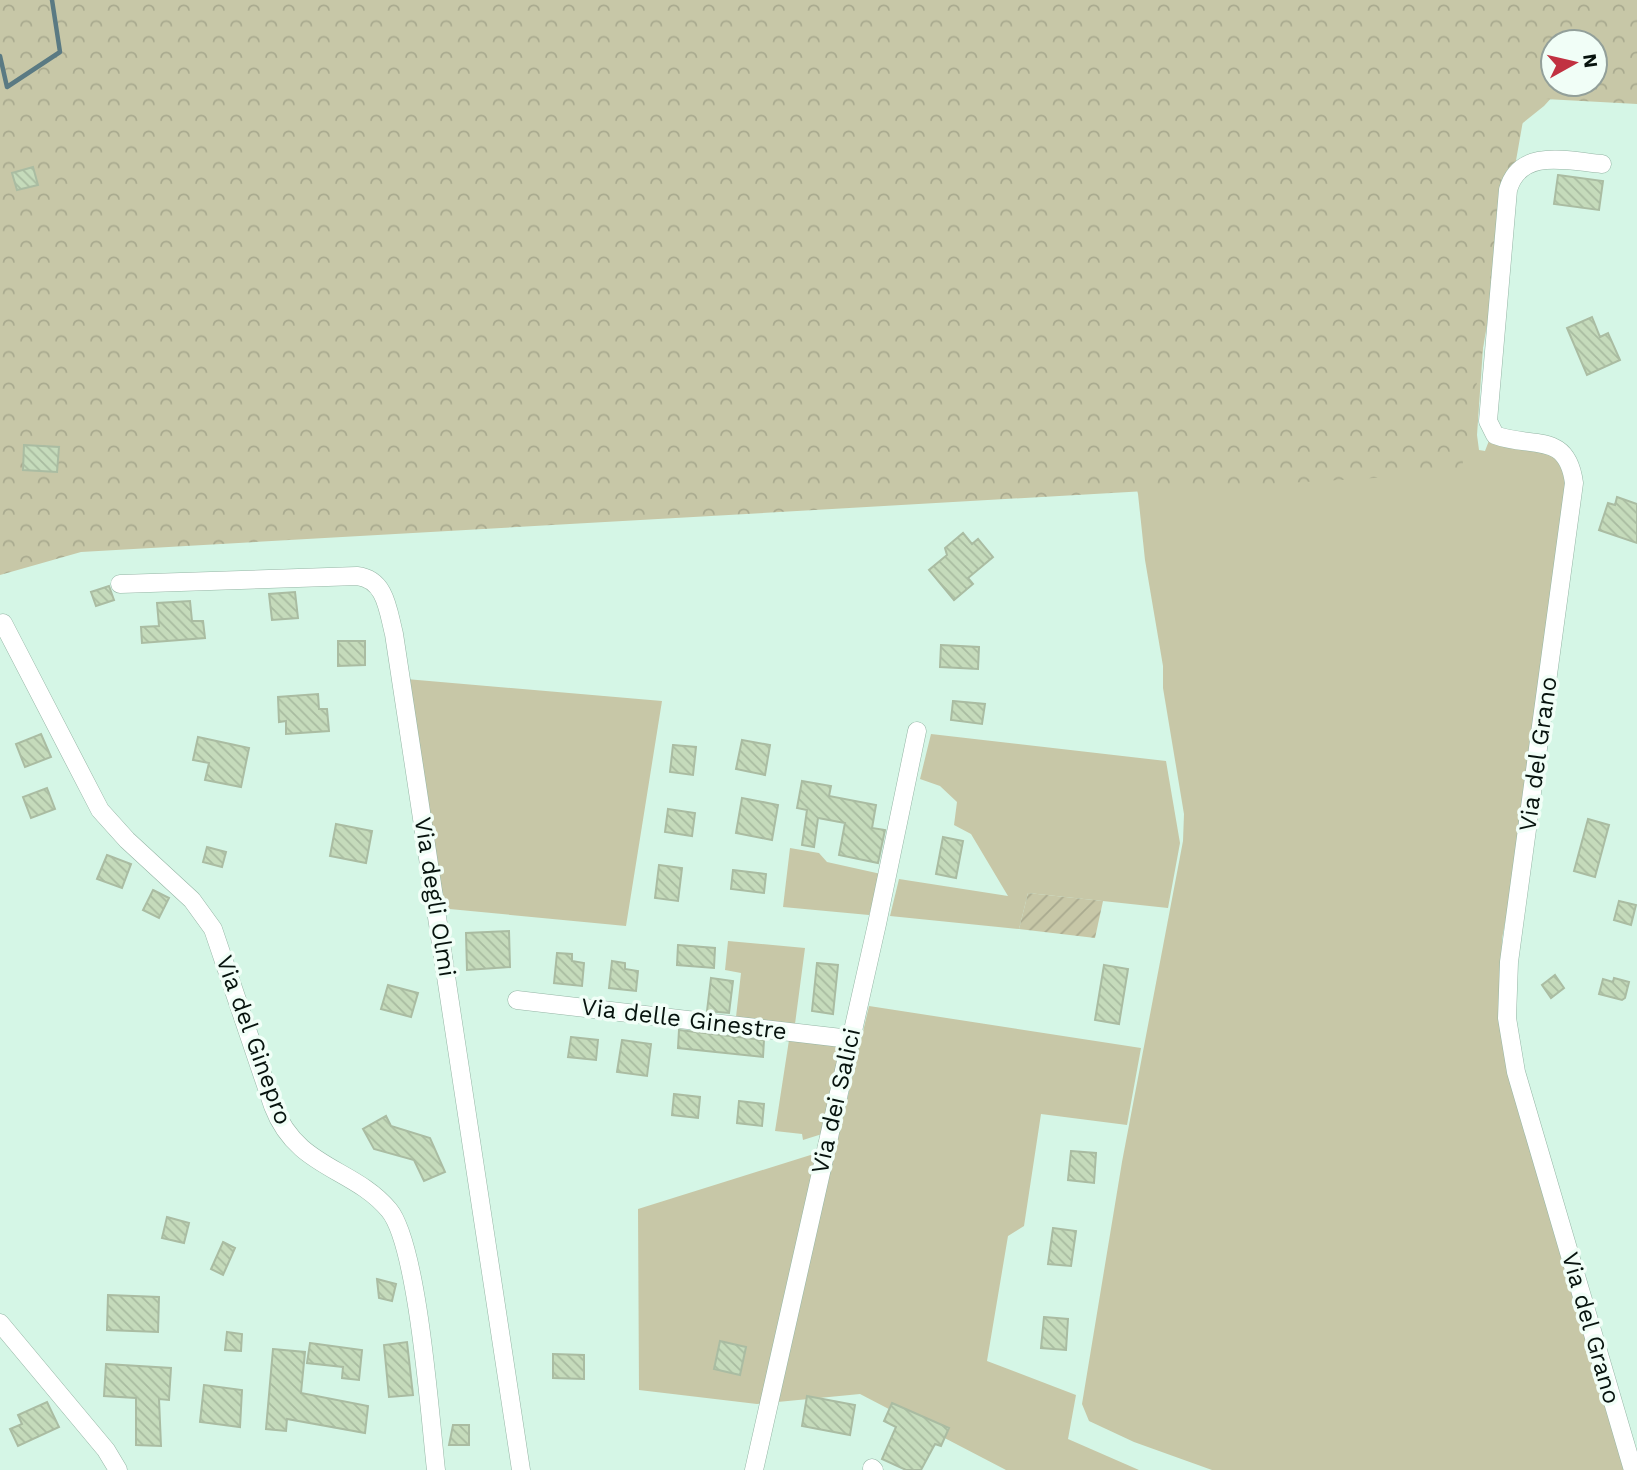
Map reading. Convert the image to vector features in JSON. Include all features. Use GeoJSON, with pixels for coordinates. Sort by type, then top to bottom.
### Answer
{"type":"FeatureCollection","features":[{"type":"Feature","properties":{"kind":"street","name":"Via del Grano"},"geometry":{"type":"LineString","coordinates":[[1602,164],[1542,159],[1520,169],[1512,178],[1508,190],[1488,421],[1495,435],[1547,444],[1559,450],[1568,460],[1573,475],[1574,500],[1509,962],[1507,1018],[1516,1072],[1633,1470]]}},
{"type":"Feature","properties":{"kind":"street","name":"Via degli Olmi"},"geometry":{"type":"LineString","coordinates":[[120,584],[357,576],[371,580],[383,594],[394,634],[522,1470]]}},
{"type":"Feature","properties":{"kind":"street","name":"Via del Ginepro"},"geometry":{"type":"LineString","coordinates":[[3,623],[100,810],[191,900],[213,929],[273,1106],[283,1128],[304,1152],[381,1202],[398,1222],[409,1260],[436,1470]]}},
{"type":"Feature","properties":{"kind":"street","name":"Via dei Salici"},"geometry":{"type":"LineString","coordinates":[[754,1470],[917,731]]}},
{"type":"Feature","properties":{"kind":"street","name":"Via delle Ginestre"},"geometry":{"type":"LineString","coordinates":[[517,1000],[850,1040]]}},
{"type":"Feature","properties":{"kind":"street"},"geometry":{"type":"LineString","coordinates":[[0,1323],[106,1450],[118,1470]]}},
{"type":"Feature","properties":{"kind":"green space"},"geometry":{"type":"Polygon","coordinates":[[[0,0],[1637,0],[1637,104],[1527,98],[1461,473],[81,552],[0,575],[0,0]]]}},
{"type":"Feature","properties":{"kind":"green space"},"geometry":{"type":"Polygon","coordinates":[[[1539,55],[1539,98],[1551,98],[1504,138],[1492,217],[1477,435],[1479,450],[1485,451],[1490,438],[1522,435],[1563,462],[1567,482],[1516,864],[1502,939],[1501,984],[1627,1470],[1212,1470],[1134,1442],[1089,1421],[1082,1404],[1122,1162],[1183,841],[1184,814],[1163,688],[1163,666],[1145,560],[1138,494],[1125,442],[1539,55]]]}},
{"type":"Feature","properties":{"kind":"green space"},"geometry":{"type":"Polygon","coordinates":[[[406,679],[662,701],[626,926],[439,908],[406,679]]]}},
{"type":"Feature","properties":{"kind":"green space"},"geometry":{"type":"Polygon","coordinates":[[[931,734],[1166,761],[1180,843],[1168,908],[1028,893],[1019,929],[890,916],[899,879],[1008,896],[971,834],[954,825],[957,802],[940,786],[920,779],[931,734]]]}},
{"type":"Feature","properties":{"kind":"green space"},"geometry":{"type":"Polygon","coordinates":[[[790,848],[819,853],[827,862],[881,874],[869,915],[783,907],[790,848]]]}},
{"type":"Feature","properties":{"kind":"green space"},"geometry":{"type":"Polygon","coordinates":[[[1028,893],[1103,901],[1095,938],[1019,929],[1028,893]]]}},
{"type":"Feature","properties":{"kind":"green space"},"geometry":{"type":"Polygon","coordinates":[[[728,941],[805,948],[795,1024],[736,1017],[741,973],[725,970],[728,941]]]}},
{"type":"Feature","properties":{"kind":"green space"},"geometry":{"type":"Polygon","coordinates":[[[869,1006],[1141,1048],[1127,1125],[1041,1114],[1024,1226],[1008,1236],[987,1361],[1076,1395],[1068,1439],[1139,1470],[1006,1470],[860,1394],[757,1404],[639,1390],[638,1209],[836,1147],[869,1006]]]}},
{"type":"Feature","properties":{"kind":"green space"},"geometry":{"type":"Polygon","coordinates":[[[789,1040],[842,1047],[822,1134],[803,1140],[802,1134],[775,1131],[789,1040]]]}},
{"type":"Feature","properties":{"kind":"building"},"geometry":{"type":"Polygon","coordinates":[[[33,167],[38,185],[17,190],[12,173],[33,167]]]}},
{"type":"Feature","properties":{"kind":"building"},"geometry":{"type":"Polygon","coordinates":[[[1558,175],[1603,181],[1599,210],[1554,204],[1558,175]]]}},
{"type":"Feature","properties":{"kind":"building"},"geometry":{"type":"Polygon","coordinates":[[[1592,317],[1600,337],[1608,333],[1620,360],[1587,375],[1567,328],[1592,317]]]}},
{"type":"Feature","properties":{"kind":"building"},"geometry":{"type":"Polygon","coordinates":[[[24,445],[59,447],[57,472],[23,470],[24,445]]]}},
{"type":"Feature","properties":{"kind":"building"},"geometry":{"type":"Polygon","coordinates":[[[1617,497],[1637,504],[1637,543],[1599,530],[1608,503],[1615,505],[1617,497]]]}},
{"type":"Feature","properties":{"kind":"building"},"geometry":{"type":"Polygon","coordinates":[[[963,533],[972,544],[978,539],[993,557],[968,578],[973,584],[954,600],[929,570],[947,555],[945,548],[963,533]]]}},
{"type":"Feature","properties":{"kind":"building"},"geometry":{"type":"Polygon","coordinates":[[[109,586],[114,600],[96,606],[91,592],[109,586]]]}},
{"type":"Feature","properties":{"kind":"building"},"geometry":{"type":"Polygon","coordinates":[[[295,592],[298,618],[272,620],[269,594],[295,592]]]}},
{"type":"Feature","properties":{"kind":"building"},"geometry":{"type":"Polygon","coordinates":[[[190,601],[192,621],[203,621],[205,638],[142,643],[141,627],[159,626],[157,603],[190,601]]]}},
{"type":"Feature","properties":{"kind":"building"},"geometry":{"type":"Polygon","coordinates":[[[338,641],[365,641],[365,665],[338,666],[338,641]]]}},
{"type":"Feature","properties":{"kind":"building"},"geometry":{"type":"Polygon","coordinates":[[[941,645],[979,647],[978,669],[940,667],[941,645]]]}},
{"type":"Feature","properties":{"kind":"building"},"geometry":{"type":"Polygon","coordinates":[[[318,694],[319,709],[327,709],[329,731],[286,734],[286,721],[279,722],[278,697],[318,694]]]}},
{"type":"Feature","properties":{"kind":"building"},"geometry":{"type":"Polygon","coordinates":[[[953,701],[985,704],[982,724],[951,720],[953,701]]]}},
{"type":"Feature","properties":{"kind":"building"},"geometry":{"type":"Polygon","coordinates":[[[41,734],[51,757],[25,767],[16,744],[41,734]]]}},
{"type":"Feature","properties":{"kind":"building"},"geometry":{"type":"Polygon","coordinates":[[[198,737],[249,748],[241,787],[205,780],[209,763],[193,760],[198,737]]]}},
{"type":"Feature","properties":{"kind":"building"},"geometry":{"type":"Polygon","coordinates":[[[742,740],[770,745],[765,775],[736,769],[742,740]]]}},
{"type":"Feature","properties":{"kind":"building"},"geometry":{"type":"Polygon","coordinates":[[[673,745],[696,747],[693,775],[670,772],[673,745]]]}},
{"type":"Feature","properties":{"kind":"building"},"geometry":{"type":"Polygon","coordinates":[[[802,781],[831,786],[829,796],[876,805],[872,828],[885,830],[878,863],[839,855],[845,823],[818,818],[814,847],[802,845],[807,810],[797,808],[802,781]]]}},
{"type":"Feature","properties":{"kind":"building"},"geometry":{"type":"Polygon","coordinates":[[[47,788],[55,809],[31,818],[23,797],[47,788]]]}},
{"type":"Feature","properties":{"kind":"building"},"geometry":{"type":"Polygon","coordinates":[[[742,798],[778,805],[772,840],[736,833],[742,798]]]}},
{"type":"Feature","properties":{"kind":"building"},"geometry":{"type":"Polygon","coordinates":[[[668,809],[695,813],[692,836],[665,832],[668,809]]]}},
{"type":"Feature","properties":{"kind":"building"},"geometry":{"type":"Polygon","coordinates":[[[1588,819],[1609,825],[1595,877],[1574,871],[1588,819]]]}},
{"type":"Feature","properties":{"kind":"building"},"geometry":{"type":"Polygon","coordinates":[[[336,824],[372,831],[366,863],[330,856],[336,824]]]}},
{"type":"Feature","properties":{"kind":"building"},"geometry":{"type":"Polygon","coordinates":[[[943,837],[963,841],[956,878],[936,874],[943,837]]]}},
{"type":"Feature","properties":{"kind":"building"},"geometry":{"type":"Polygon","coordinates":[[[207,847],[226,852],[222,867],[203,862],[207,847]]]}},
{"type":"Feature","properties":{"kind":"building"},"geometry":{"type":"Polygon","coordinates":[[[107,855],[131,864],[122,888],[97,879],[107,855]]]}},
{"type":"Feature","properties":{"kind":"building"},"geometry":{"type":"Polygon","coordinates":[[[659,865],[682,868],[678,901],[655,898],[659,865]]]}},
{"type":"Feature","properties":{"kind":"building"},"geometry":{"type":"Polygon","coordinates":[[[733,870],[766,874],[764,893],[731,889],[733,870]]]}},
{"type":"Feature","properties":{"kind":"building"},"geometry":{"type":"Polygon","coordinates":[[[153,890],[169,898],[159,918],[143,910],[153,890]]]}},
{"type":"Feature","properties":{"kind":"building"},"geometry":{"type":"Polygon","coordinates":[[[1619,901],[1636,905],[1631,925],[1614,920],[1619,901]]]}},
{"type":"Feature","properties":{"kind":"building"},"geometry":{"type":"Polygon","coordinates":[[[509,931],[510,967],[467,970],[466,933],[509,931]]]}},
{"type":"Feature","properties":{"kind":"building"},"geometry":{"type":"Polygon","coordinates":[[[678,945],[715,948],[714,968],[677,965],[678,945]]]}},
{"type":"Feature","properties":{"kind":"building"},"geometry":{"type":"Polygon","coordinates":[[[557,953],[572,954],[572,961],[584,963],[582,986],[554,983],[557,953]]]}},
{"type":"Feature","properties":{"kind":"building"},"geometry":{"type":"Polygon","coordinates":[[[612,961],[625,963],[625,969],[638,971],[636,991],[609,988],[612,961]]]}},
{"type":"Feature","properties":{"kind":"building"},"geometry":{"type":"Polygon","coordinates":[[[817,963],[838,965],[833,1014],[812,1011],[817,963]]]}},
{"type":"Feature","properties":{"kind":"building"},"geometry":{"type":"Polygon","coordinates":[[[1104,965],[1128,969],[1119,1024],[1095,1020],[1104,965]]]}},
{"type":"Feature","properties":{"kind":"building"},"geometry":{"type":"Polygon","coordinates":[[[1555,975],[1564,988],[1551,998],[1542,985],[1555,975]]]}},
{"type":"Feature","properties":{"kind":"building"},"geometry":{"type":"Polygon","coordinates":[[[711,978],[733,981],[729,1013],[707,1011],[711,978]]]}},
{"type":"Feature","properties":{"kind":"building"},"geometry":{"type":"Polygon","coordinates":[[[1614,978],[1629,982],[1622,1000],[1599,994],[1603,979],[1613,982],[1614,978]]]}},
{"type":"Feature","properties":{"kind":"building"},"geometry":{"type":"Polygon","coordinates":[[[388,985],[418,993],[411,1017],[381,1009],[388,985]]]}},
{"type":"Feature","properties":{"kind":"building"},"geometry":{"type":"Polygon","coordinates":[[[679,1030],[764,1040],[763,1057],[678,1048],[679,1030]]]}},
{"type":"Feature","properties":{"kind":"building"},"geometry":{"type":"Polygon","coordinates":[[[571,1037],[598,1040],[596,1060],[568,1057],[571,1037]]]}},
{"type":"Feature","properties":{"kind":"building"},"geometry":{"type":"Polygon","coordinates":[[[622,1040],[651,1044],[647,1076],[617,1072],[622,1040]]]}},
{"type":"Feature","properties":{"kind":"building"},"geometry":{"type":"Polygon","coordinates":[[[674,1094],[700,1097],[698,1118],[672,1115],[674,1094]]]}},
{"type":"Feature","properties":{"kind":"building"},"geometry":{"type":"Polygon","coordinates":[[[739,1101],[764,1104],[762,1126],[737,1123],[739,1101]]]}},
{"type":"Feature","properties":{"kind":"building"},"geometry":{"type":"Polygon","coordinates":[[[386,1116],[391,1126],[430,1138],[445,1172],[424,1181],[414,1160],[374,1149],[363,1129],[386,1116]]]}},
{"type":"Feature","properties":{"kind":"building"},"geometry":{"type":"Polygon","coordinates":[[[1071,1151],[1096,1153],[1094,1183],[1068,1180],[1071,1151]]]}},
{"type":"Feature","properties":{"kind":"building"},"geometry":{"type":"Polygon","coordinates":[[[167,1217],[189,1223],[184,1243],[162,1238],[167,1217]]]}},
{"type":"Feature","properties":{"kind":"building"},"geometry":{"type":"Polygon","coordinates":[[[1053,1228],[1076,1231],[1071,1266],[1048,1264],[1053,1228]]]}},
{"type":"Feature","properties":{"kind":"building"},"geometry":{"type":"Polygon","coordinates":[[[223,1242],[235,1248],[223,1275],[211,1269],[223,1242]]]}},
{"type":"Feature","properties":{"kind":"building"},"geometry":{"type":"Polygon","coordinates":[[[377,1279],[396,1284],[392,1301],[379,1298],[377,1279]]]}},
{"type":"Feature","properties":{"kind":"building"},"geometry":{"type":"Polygon","coordinates":[[[108,1295],[159,1297],[158,1332],[107,1330],[108,1295]]]}},
{"type":"Feature","properties":{"kind":"building"},"geometry":{"type":"Polygon","coordinates":[[[1044,1317],[1068,1319],[1066,1350],[1041,1348],[1044,1317]]]}},
{"type":"Feature","properties":{"kind":"building"},"geometry":{"type":"Polygon","coordinates":[[[227,1332],[242,1334],[241,1351],[225,1350],[227,1332]]]}},
{"type":"Feature","properties":{"kind":"building"},"geometry":{"type":"Polygon","coordinates":[[[720,1341],[746,1347],[740,1375],[714,1369],[720,1341]]]}},
{"type":"Feature","properties":{"kind":"building"},"geometry":{"type":"Polygon","coordinates":[[[407,1342],[413,1395],[389,1397],[384,1345],[407,1342]]]}},
{"type":"Feature","properties":{"kind":"building"},"geometry":{"type":"Polygon","coordinates":[[[310,1343],[362,1350],[359,1380],[342,1378],[343,1367],[307,1363],[310,1343]]]}},
{"type":"Feature","properties":{"kind":"building"},"geometry":{"type":"Polygon","coordinates":[[[273,1349],[305,1352],[301,1393],[368,1406],[365,1433],[287,1419],[286,1431],[266,1429],[273,1349]]]}},
{"type":"Feature","properties":{"kind":"building"},"geometry":{"type":"Polygon","coordinates":[[[553,1354],[584,1355],[584,1379],[553,1378],[553,1354]]]}},
{"type":"Feature","properties":{"kind":"building"},"geometry":{"type":"Polygon","coordinates":[[[106,1364],[171,1368],[169,1400],[159,1399],[161,1446],[136,1445],[136,1398],[104,1396],[106,1364]]]}},
{"type":"Feature","properties":{"kind":"building"},"geometry":{"type":"Polygon","coordinates":[[[204,1385],[242,1390],[240,1427],[200,1422],[204,1385]]]}},
{"type":"Feature","properties":{"kind":"building"},"geometry":{"type":"Polygon","coordinates":[[[807,1396],[855,1405],[850,1435],[802,1426],[807,1396]]]}},
{"type":"Feature","properties":{"kind":"building"},"geometry":{"type":"Polygon","coordinates":[[[47,1402],[59,1427],[18,1446],[10,1429],[22,1424],[18,1415],[47,1402]]]}},
{"type":"Feature","properties":{"kind":"building"},"geometry":{"type":"Polygon","coordinates":[[[892,1403],[949,1428],[941,1446],[935,1444],[921,1470],[906,1470],[882,1459],[896,1427],[884,1421],[892,1403]]]}},
{"type":"Feature","properties":{"kind":"building"},"geometry":{"type":"Polygon","coordinates":[[[453,1425],[469,1425],[469,1445],[449,1445],[453,1425]]]}},
{"type":"Feature","properties":{"kind":"waterway"},"geometry":{"type":"LineString","coordinates":[[0,56],[7,87],[60,52],[52,0]]}}]}
